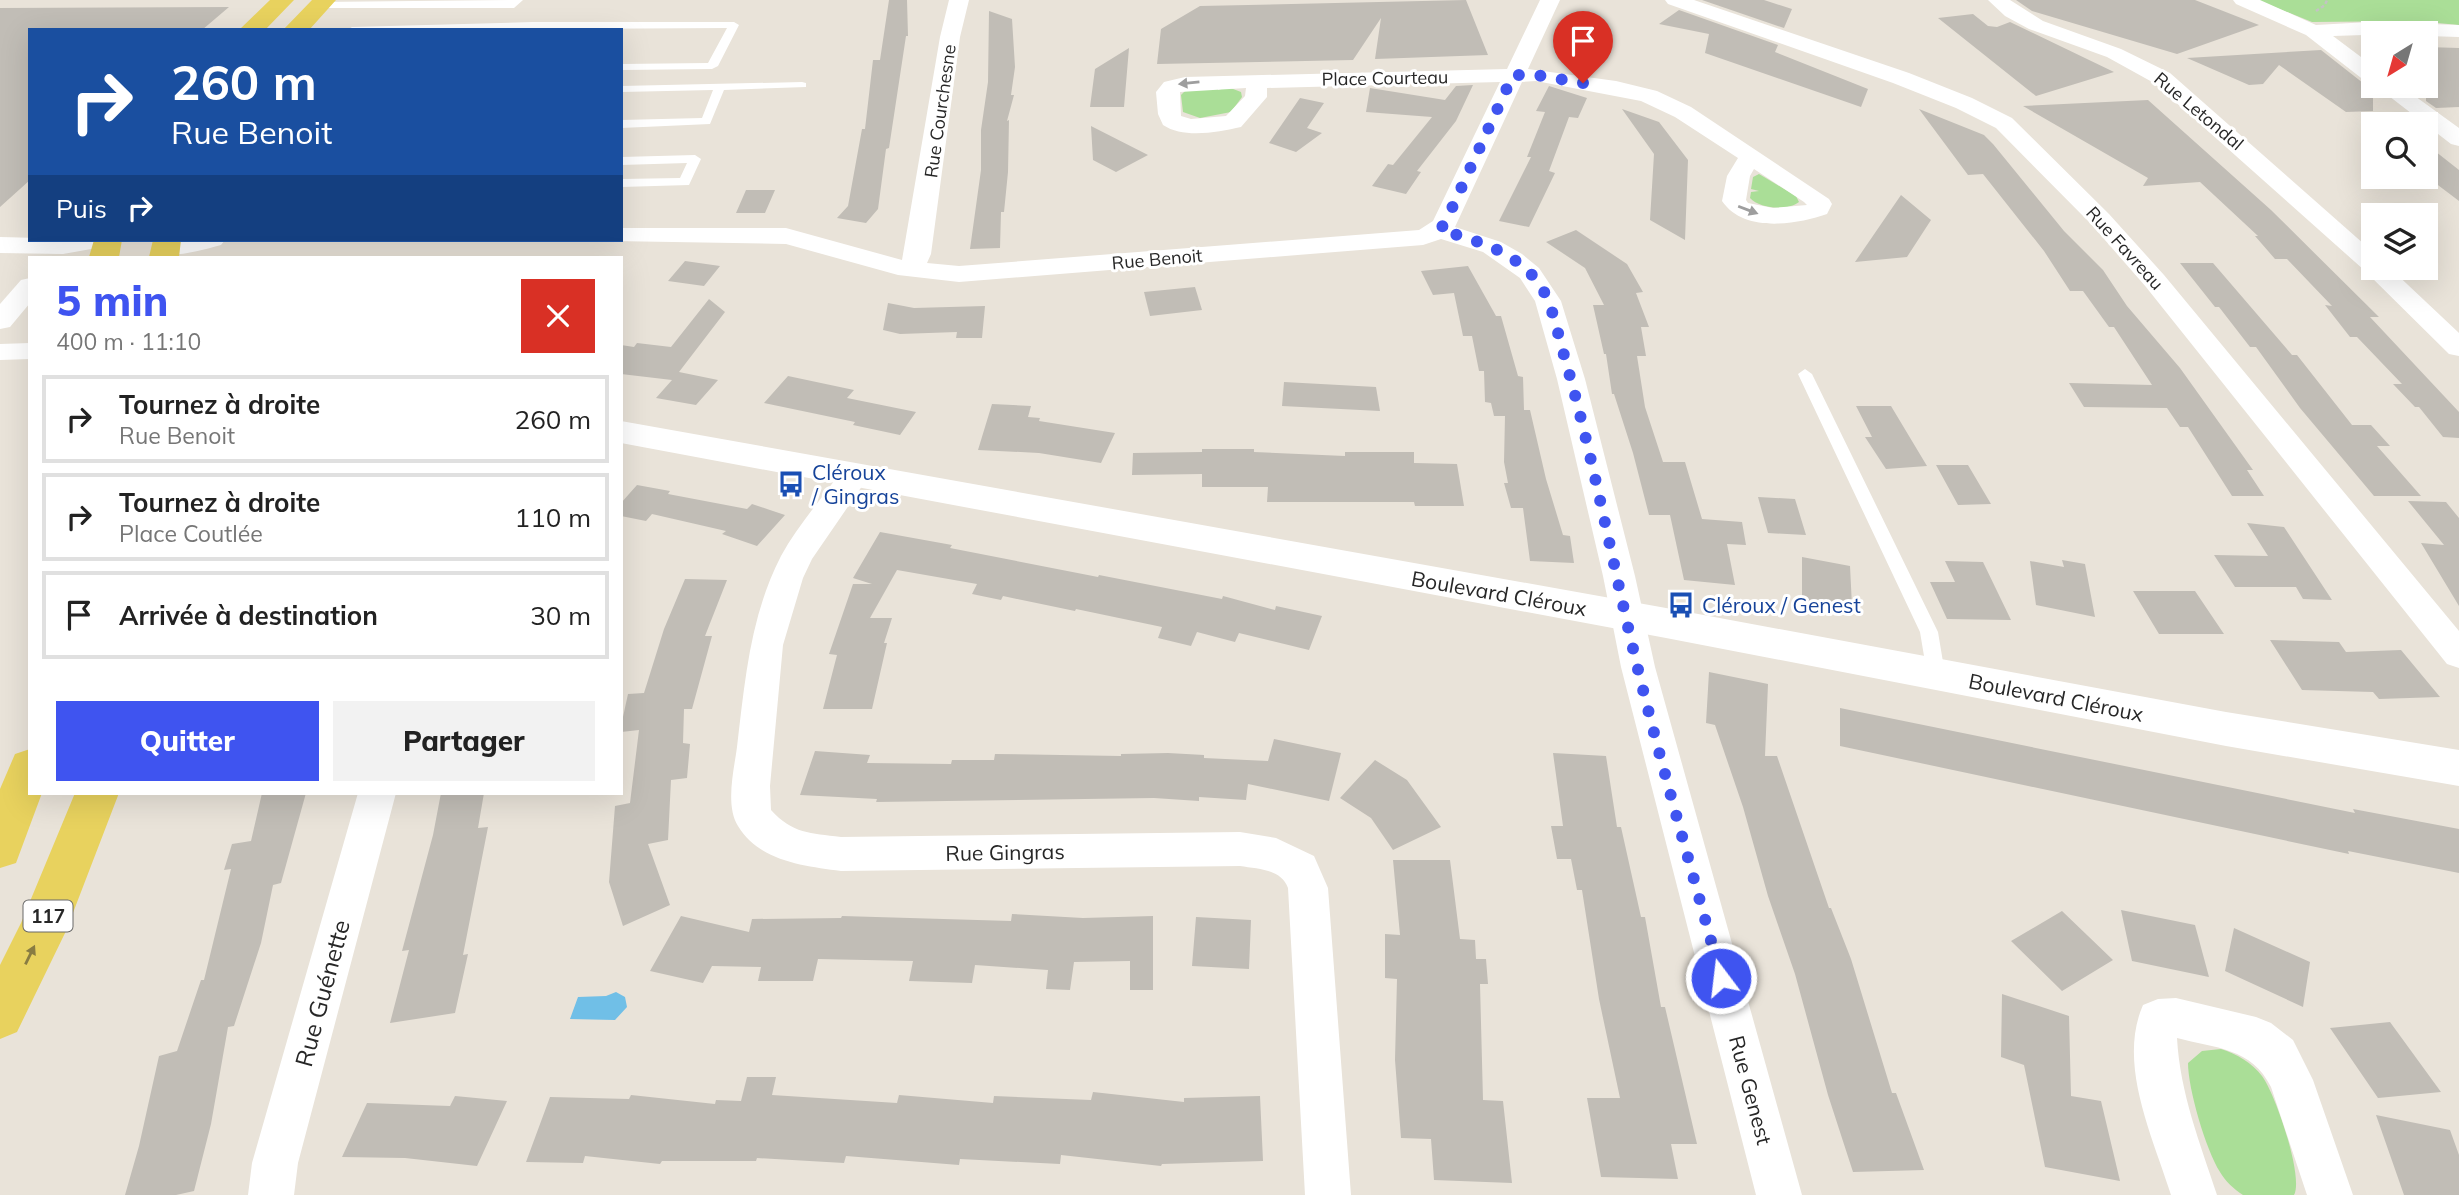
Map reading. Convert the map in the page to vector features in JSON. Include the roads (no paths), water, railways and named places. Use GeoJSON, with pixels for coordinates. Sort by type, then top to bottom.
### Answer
{"type":"FeatureCollection","features":[{"type":"Feature","properties":{"kind":"main road"},"geometry":{"type":"LineString","coordinates":[[253,28],[283,0]]}},
{"type":"Feature","properties":{"kind":"main road"},"geometry":{"type":"LineString","coordinates":[[298,28],[322,3]]}},
{"type":"Feature","properties":{"kind":"main road"},"geometry":{"type":"LineString","coordinates":[[3,835],[28,771]]}},
{"type":"Feature","properties":{"kind":"main road","name":"117"},"geometry":{"type":"LineString","coordinates":[[0,1016],[42,931],[96,795]]}},
{"type":"Feature","properties":{"kind":"street","name":"Rue Courchesne"},"geometry":{"type":"LineString","coordinates":[[911,269],[918,254],[924,222],[950,37],[959,0]]}},
{"type":"Feature","properties":{"kind":"street"},"geometry":{"type":"LineString","coordinates":[[1440,230],[1550,0]]}},
{"type":"Feature","properties":{"kind":"street","name":"Rue Favreau"},"geometry":{"type":"LineString","coordinates":[[1675,0],[1901,78],[2004,122],[2100,219],[2155,281],[2459,655]]}},
{"type":"Feature","properties":{"kind":"street","name":"Rue Letondal"},"geometry":{"type":"LineString","coordinates":[[1998,0],[2022,18],[2114,53],[2162,78],[2361,255]]}},
{"type":"Feature","properties":{"kind":"street"},"geometry":{"type":"LineString","coordinates":[[2243,0],[2313,32],[2361,67]]}},
{"type":"Feature","properties":{"kind":"street"},"geometry":{"type":"LineString","coordinates":[[2313,32],[2369,28],[2459,31]]}},
{"type":"Feature","properties":{"kind":"street","name":"Place Courteau"},"geometry":{"type":"LineString","coordinates":[[1258,81],[1544,76],[1625,89],[1649,96],[1692,117],[1754,159]]}},
{"type":"Feature","properties":{"kind":"street"},"geometry":{"type":"LineString","coordinates":[[2404,98],[2454,132]]}},
{"type":"Feature","properties":{"kind":"street"},"geometry":{"type":"LineString","coordinates":[[840,250],[894,240],[924,222]]}},
{"type":"Feature","properties":{"kind":"street","name":"Rue Benoit"},"geometry":{"type":"LineString","coordinates":[[623,236],[774,235],[798,238],[911,269],[943,274],[992,273],[1413,238],[1431,235],[1440,230]]}},
{"type":"Feature","properties":{"kind":"street","name":"Rue Genest"},"geometry":{"type":"LineString","coordinates":[[1440,230],[1503,252],[1530,273],[1545,295],[1571,379],[1619,576],[1625,616],[1779,1195]]}},
{"type":"Feature","properties":{"kind":"street"},"geometry":{"type":"LineString","coordinates":[[0,245],[58,252],[98,242]]}},
{"type":"Feature","properties":{"kind":"street"},"geometry":{"type":"LineString","coordinates":[[166,248],[200,242]]}},
{"type":"Feature","properties":{"kind":"street","name":"Rue Letondal"},"geometry":{"type":"LineString","coordinates":[[2388,280],[2459,348]]}},
{"type":"Feature","properties":{"kind":"street"},"geometry":{"type":"LineString","coordinates":[[0,321],[28,288]]}},
{"type":"Feature","properties":{"kind":"street"},"geometry":{"type":"LineString","coordinates":[[0,352],[28,351]]}},
{"type":"Feature","properties":{"kind":"street","name":"Boulevard Cléroux"},"geometry":{"type":"LineString","coordinates":[[623,432],[2226,729],[2459,768]]}},
{"type":"Feature","properties":{"kind":"street","name":"Rue Gingras"},"geometry":{"type":"LineString","coordinates":[[854,476],[791,566],[766,645],[751,786],[752,816],[771,837],[801,849],[841,854],[1240,849],[1276,855],[1300,868],[1308,888],[1328,1195]]}},
{"type":"Feature","properties":{"kind":"street","name":"Rue Guénette"},"geometry":{"type":"LineString","coordinates":[[271,1195],[275,1163],[376,795]]}},
{"type":"Feature","properties":{"kind":"street"},"geometry":{"type":"LineString","coordinates":[[2194,1195],[2155,1061],[2154,1035],[2158,1019],[2176,1018],[2256,1038],[2278,1055],[2291,1080],[2330,1195]]}},
{"type":"Feature","properties":{"kind":"lane"},"geometry":{"type":"LineString","coordinates":[[322,3],[514,5],[518,0]]}},
{"type":"Feature","properties":{"kind":"lane"},"geometry":{"type":"LineString","coordinates":[[486,28],[734,25],[712,66],[623,66]]}},
{"type":"Feature","properties":{"kind":"lane"},"geometry":{"type":"LineString","coordinates":[[623,89],[802,85]]}},
{"type":"Feature","properties":{"kind":"lane"},"geometry":{"type":"LineString","coordinates":[[623,124],[706,121],[720,87]]}},
{"type":"Feature","properties":{"kind":"lane"},"geometry":{"type":"LineString","coordinates":[[623,161],[695,159],[685,182],[623,183]]}},
{"type":"Feature","properties":{"kind":"lane"},"geometry":{"type":"LineString","coordinates":[[1805,374],[1929,632],[1936,674]]}},
{"type":"Feature","properties":{"kind":"water"},"geometry":{"type":"Polygon","coordinates":[[[616,992],[625,997],[627,1007],[615,1020],[570,1019],[578,997],[606,996],[616,992]]]}},
{"type":"Feature","properties":{"kind":"place","name":"Cléroux / Gingras"},"geometry":{"type":"Point","coordinates":[791,484]}},
{"type":"Feature","properties":{"kind":"place","name":"Cléroux / Genest"},"geometry":{"type":"Point","coordinates":[1681,605]}}]}
